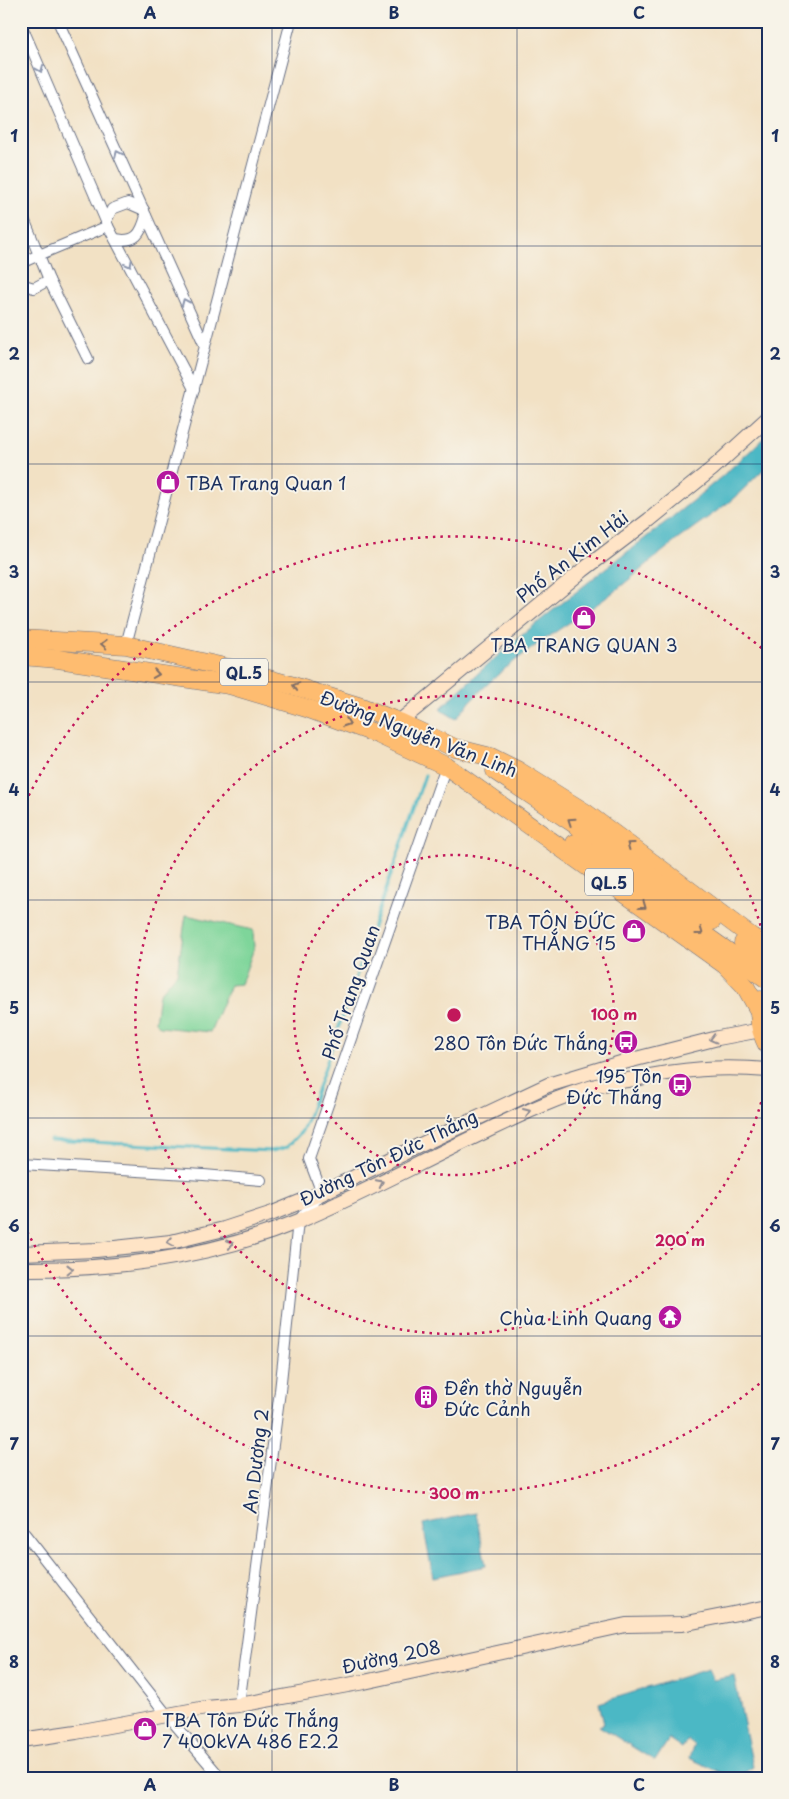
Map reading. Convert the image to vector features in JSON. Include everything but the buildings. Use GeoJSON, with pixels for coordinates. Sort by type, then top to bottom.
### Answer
{"type":"FeatureCollection","features":[{"type":"Feature","properties":{"kind":"highway","name":"Đường Nguyễn Văn Linh"},"geometry":{"type":"LineString","coordinates":[[21,639],[126,645],[229,668],[362,707],[455,748],[480,753],[505,763],[561,796],[686,886],[752,937],[768,946]]}},
{"type":"Feature","properties":{"kind":"highway","name":"Đường Nguyễn Văn Linh"},"geometry":{"type":"LineString","coordinates":[[21,656],[58,658],[229,685],[309,709],[377,734],[446,766],[725,965],[745,986],[759,1011]]}},
{"type":"Feature","properties":{"kind":"highway"},"geometry":{"type":"LineString","coordinates":[[455,748],[610,867],[768,982],[763,992],[759,1011],[761,1030],[768,1047]]}},
{"type":"Feature","properties":{"kind":"highway"},"geometry":{"type":"LineString","coordinates":[[446,766],[507,787],[618,853],[768,961]]}},
{"type":"Feature","properties":{"kind":"main road","name":"Phố An Kim Hải"},"geometry":{"type":"LineString","coordinates":[[399,722],[583,570],[712,469],[768,418]]}},
{"type":"Feature","properties":{"kind":"main road","name":"Đường Tôn Đức Thắng"},"geometry":{"type":"LineString","coordinates":[[21,1253],[96,1250],[171,1242],[224,1230],[322,1193],[431,1139],[548,1085],[624,1062],[718,1038],[761,1030]]}},
{"type":"Feature","properties":{"kind":"main road","name":"Đường Tôn Đức Thắng"},"geometry":{"type":"LineString","coordinates":[[21,1269],[79,1268],[150,1261],[220,1247],[270,1232],[298,1221],[362,1192],[505,1121],[556,1099],[598,1085],[674,1071],[732,1067],[768,1070]]}},
{"type":"Feature","properties":{"kind":"main road","name":"Đường 208"},"geometry":{"type":"LineString","coordinates":[[21,1740],[206,1708],[240,1706],[364,1682],[626,1626],[682,1624],[768,1607]]}},
{"type":"Feature","properties":{"kind":"street"},"geometry":{"type":"LineString","coordinates":[[58,21],[205,346]]}},
{"type":"Feature","properties":{"kind":"street"},"geometry":{"type":"LineString","coordinates":[[126,645],[291,21]]}},
{"type":"Feature","properties":{"kind":"street"},"geometry":{"type":"LineString","coordinates":[[21,24],[107,224],[194,389]]}},
{"type":"Feature","properties":{"kind":"street"},"geometry":{"type":"LineString","coordinates":[[21,264],[107,224],[112,209],[128,203],[145,213]]}},
{"type":"Feature","properties":{"kind":"street"},"geometry":{"type":"LineString","coordinates":[[21,212],[49,280],[88,358]]}},
{"type":"Feature","properties":{"kind":"street"},"geometry":{"type":"LineString","coordinates":[[115,239],[127,241],[138,236],[143,228],[145,213]]}},
{"type":"Feature","properties":{"kind":"street"},"geometry":{"type":"LineString","coordinates":[[21,284],[34,288],[49,280]]}},
{"type":"Feature","properties":{"kind":"street","name":"Phố Trang Quan"},"geometry":{"type":"LineString","coordinates":[[322,1193],[309,1159],[446,766]]}},
{"type":"Feature","properties":{"kind":"street"},"geometry":{"type":"LineString","coordinates":[[21,1164],[261,1180]]}},
{"type":"Feature","properties":{"kind":"street"},"geometry":{"type":"LineString","coordinates":[[298,1221],[322,1193]]}},
{"type":"Feature","properties":{"kind":"street","name":"An Dương 2"},"geometry":{"type":"LineString","coordinates":[[240,1706],[280,1391],[298,1221]]}},
{"type":"Feature","properties":{"kind":"street"},"geometry":{"type":"LineString","coordinates":[[21,1530],[167,1715],[221,1778]]}},
{"type":"Feature","properties":{"kind":"green space"},"geometry":{"type":"Polygon","coordinates":[[[186,915],[253,930],[254,948],[241,984],[230,985],[210,1032],[160,1027],[155,1022],[159,994],[177,973],[186,915]]]}},
{"type":"Feature","properties":{"kind":"water"},"geometry":{"type":"Polygon","coordinates":[[[768,434],[768,465],[734,498],[670,545],[611,594],[506,668],[471,700],[456,719],[440,709],[517,639],[694,499],[768,434]]]}},
{"type":"Feature","properties":{"kind":"water"},"geometry":{"type":"Polygon","coordinates":[[[476,1513],[486,1566],[433,1577],[423,1524],[476,1513]]]}},
{"type":"Feature","properties":{"kind":"water"},"geometry":{"type":"Polygon","coordinates":[[[708,1669],[713,1680],[734,1676],[753,1767],[736,1778],[689,1758],[694,1745],[688,1740],[682,1748],[669,1739],[655,1761],[599,1726],[604,1724],[599,1703],[708,1669]]]}},
{"type":"Feature","properties":{"kind":"waterway"},"geometry":{"type":"LineString","coordinates":[[50,1140],[272,1151],[287,1147],[302,1131],[308,1117],[425,775]]}},
{"type":"Feature","properties":{"kind":"place","name":"TBA Trang Quan 1"},"geometry":{"type":"Point","coordinates":[168,482]}},
{"type":"Feature","properties":{"kind":"place","name":"TBA TRANG QUAN 3"},"geometry":{"type":"Point","coordinates":[584,618]}},
{"type":"Feature","properties":{"kind":"place","name":"TBA TÔN ĐỨC THẮNG 15"},"geometry":{"type":"Point","coordinates":[634,931]}},
{"type":"Feature","properties":{"kind":"place","name":"280 Tôn Đức Thắng"},"geometry":{"type":"Point","coordinates":[626,1042]}},
{"type":"Feature","properties":{"kind":"place","name":"195 Tôn Đức Thắng"},"geometry":{"type":"Point","coordinates":[680,1085]}},
{"type":"Feature","properties":{"kind":"place","name":"Chùa Linh Quang"},"geometry":{"type":"Point","coordinates":[670,1317]}},
{"type":"Feature","properties":{"kind":"place","name":"Đền thờ Nguyễn Đức Cảnh"},"geometry":{"type":"Point","coordinates":[426,1397]}},
{"type":"Feature","properties":{"kind":"place","name":"TBA Tôn Đức Thắng 7 400kVA 486 E2.2"},"geometry":{"type":"Point","coordinates":[145,1729]}}]}
